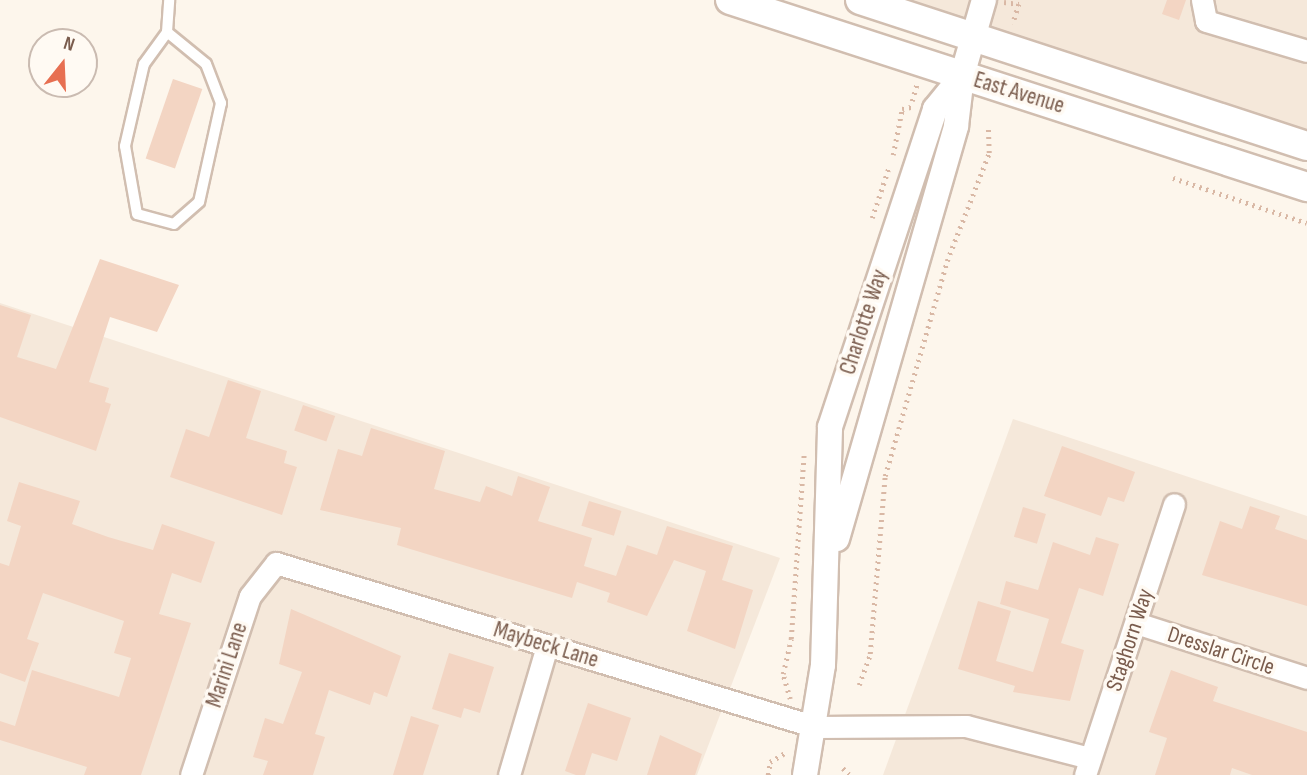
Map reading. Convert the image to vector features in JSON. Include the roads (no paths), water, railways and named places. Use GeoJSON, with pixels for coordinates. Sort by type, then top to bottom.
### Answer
{"type":"FeatureCollection","features":[{"type":"Feature","properties":{"kind":"main road","name":"East Avenue"},"geometry":{"type":"LineString","coordinates":[[730,0],[1307,187]]}},
{"type":"Feature","properties":{"kind":"main road","name":"East Avenue"},"geometry":{"type":"LineString","coordinates":[[876,3],[973,38],[1307,146]]}},
{"type":"Feature","properties":{"kind":"street","name":"Charlotte Way"},"geometry":{"type":"LineString","coordinates":[[826,584],[863,438],[956,126],[962,76],[984,0]]}},
{"type":"Feature","properties":{"kind":"street"},"geometry":{"type":"LineString","coordinates":[[1202,0],[1206,21],[1307,51]]}},
{"type":"Feature","properties":{"kind":"street","name":"Charlotte Way"},"geometry":{"type":"LineString","coordinates":[[805,775],[816,727],[826,584],[830,427],[935,109],[962,76]]}},
{"type":"Feature","properties":{"kind":"street","name":"Staghorn Way"},"geometry":{"type":"LineString","coordinates":[[1088,766],[1174,504]]}},
{"type":"Feature","properties":{"kind":"street","name":"Maybeck Lane"},"geometry":{"type":"LineString","coordinates":[[276,563],[816,727],[966,726],[1088,766]]}},
{"type":"Feature","properties":{"kind":"street","name":"Marini Lane"},"geometry":{"type":"LineString","coordinates":[[191,775],[250,596],[276,563]]}},
{"type":"Feature","properties":{"kind":"street","name":"Dresslar Circle"},"geometry":{"type":"LineString","coordinates":[[1136,623],[1307,678]]}},
{"type":"Feature","properties":{"kind":"street"},"geometry":{"type":"LineString","coordinates":[[509,775],[547,646]]}},
{"type":"Feature","properties":{"kind":"lane"},"geometry":{"type":"LineString","coordinates":[[167,32],[206,64],[221,103],[199,202],[174,224],[136,214],[125,146],[144,64],[167,32],[169,0]]}}]}
